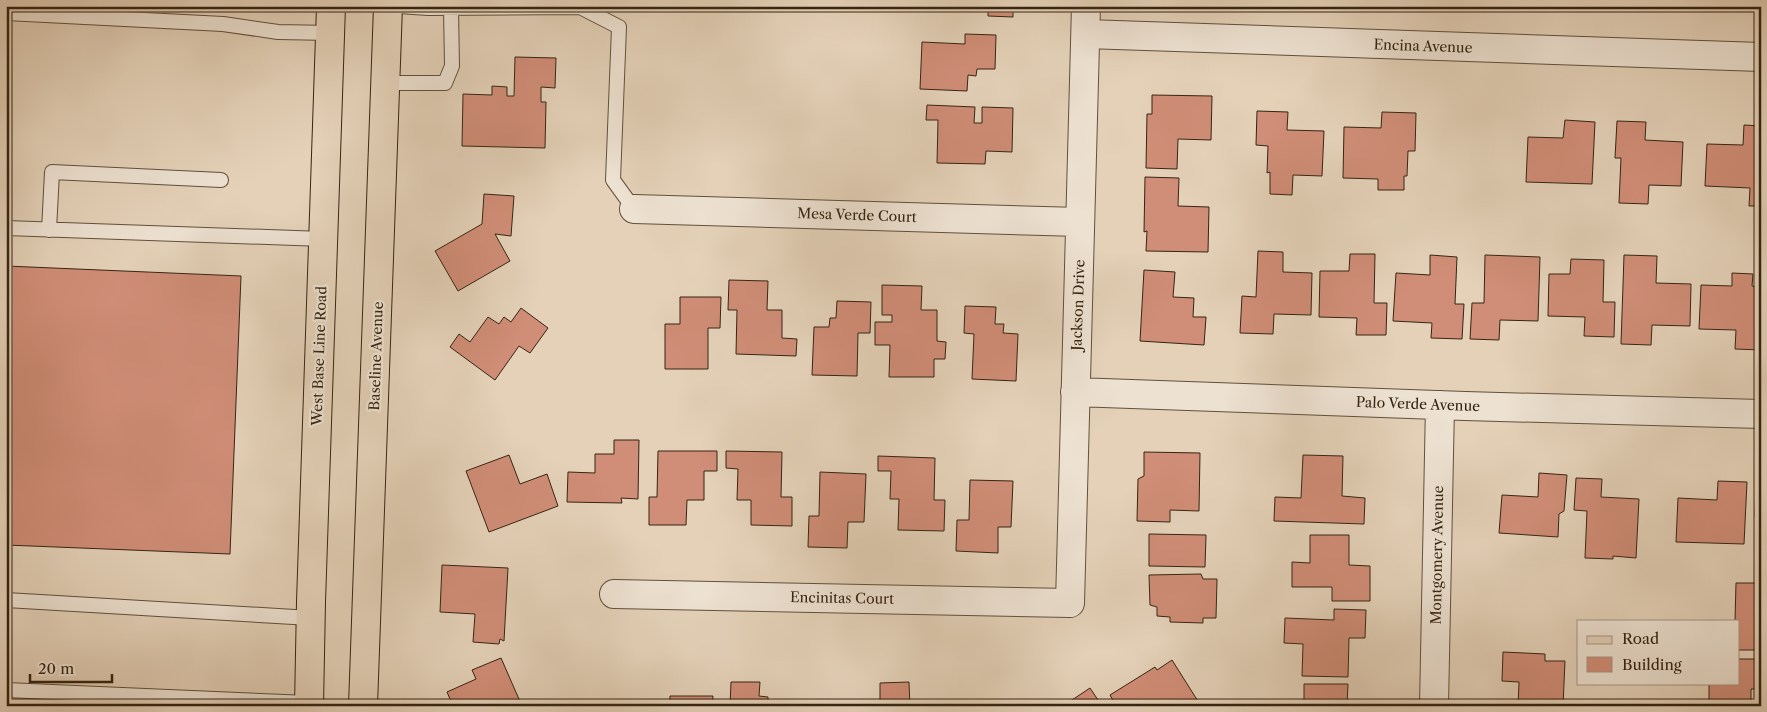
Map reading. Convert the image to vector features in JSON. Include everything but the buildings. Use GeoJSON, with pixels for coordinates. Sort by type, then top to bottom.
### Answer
{"type":"FeatureCollection","features":[{"type":"Feature","properties":{"kind":"main road","name":"West Base Line Road"},"geometry":{"type":"LineString","coordinates":[[309,704],[332,6]]}},
{"type":"Feature","properties":{"kind":"main road","name":"Baseline Avenue"},"geometry":{"type":"LineString","coordinates":[[364,706],[388,6]]}},
{"type":"Feature","properties":{"kind":"street","name":"Jackson Drive"},"geometry":{"type":"LineString","coordinates":[[1070,603],[1086,6]]}},
{"type":"Feature","properties":{"kind":"street","name":"Encina Avenue"},"geometry":{"type":"LineString","coordinates":[[1086,34],[1761,57]]}},
{"type":"Feature","properties":{"kind":"street","name":"Mesa Verde Court"},"geometry":{"type":"LineString","coordinates":[[634,209],[1080,222]]}},
{"type":"Feature","properties":{"kind":"street","name":"Palo Verde Avenue"},"geometry":{"type":"LineString","coordinates":[[1075,392],[1761,414]]}},
{"type":"Feature","properties":{"kind":"street","name":"Montgomery Avenue"},"geometry":{"type":"LineString","coordinates":[[1434,706],[1440,405]]}},
{"type":"Feature","properties":{"kind":"street","name":"Encinitas Court"},"geometry":{"type":"LineString","coordinates":[[614,594],[1070,603]]}},
{"type":"Feature","properties":{"kind":"lane"},"geometry":{"type":"LineString","coordinates":[[399,6],[451,8],[580,7],[619,27],[613,180],[634,209]]}},
{"type":"Feature","properties":{"kind":"lane"},"geometry":{"type":"LineString","coordinates":[[386,83],[445,83],[452,66],[451,8]]}},
{"type":"Feature","properties":{"kind":"lane"},"geometry":{"type":"LineString","coordinates":[[6,13],[223,24],[278,32],[330,33]]}},
{"type":"Feature","properties":{"kind":"lane"},"geometry":{"type":"LineString","coordinates":[[49,230],[52,172],[221,180]]}},
{"type":"Feature","properties":{"kind":"lane"},"geometry":{"type":"LineString","coordinates":[[6,228],[323,239]]}},
{"type":"Feature","properties":{"kind":"lane"},"geometry":{"type":"LineString","coordinates":[[6,600],[311,618]]}},
{"type":"Feature","properties":{"kind":"lane"},"geometry":{"type":"LineString","coordinates":[[6,690],[309,704]]}}]}
